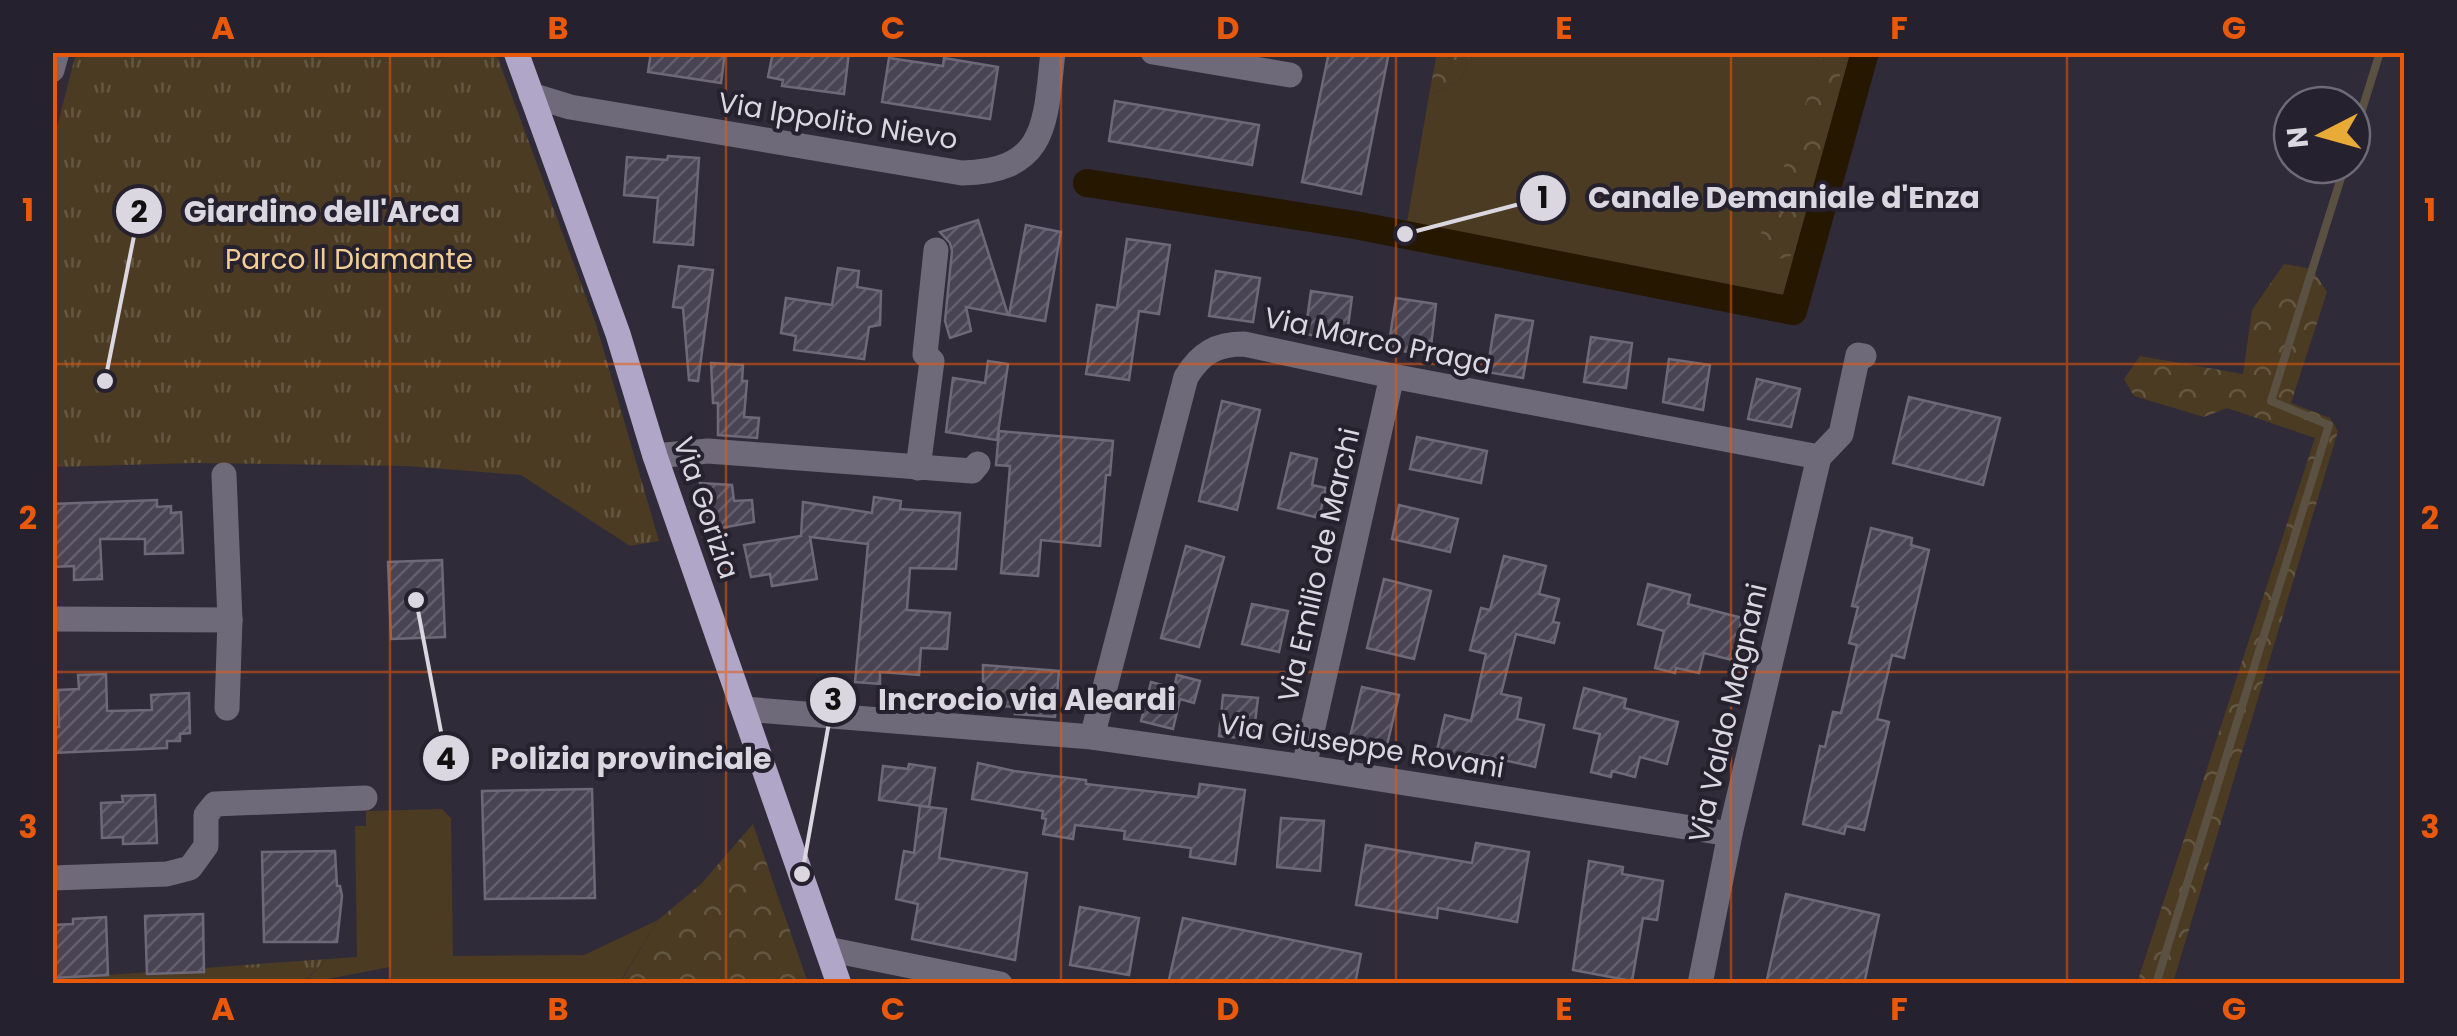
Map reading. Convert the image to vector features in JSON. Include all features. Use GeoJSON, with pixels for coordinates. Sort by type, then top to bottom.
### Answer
{"type":"FeatureCollection","features":[{"type":"Feature","properties":{"kind":"main road","name":"Via Gorizia"},"geometry":{"type":"LineString","coordinates":[[516,52],[618,334],[655,456],[839,984]]}},
{"type":"Feature","properties":{"kind":"street"},"geometry":{"type":"LineString","coordinates":[[52,70],[57,52]]}},
{"type":"Feature","properties":{"kind":"street","name":"Via Ippolito Nievo"},"geometry":{"type":"LineString","coordinates":[[531,95],[590,110],[978,173],[1023,158],[1039,136],[1053,52]]}},
{"type":"Feature","properties":{"kind":"street"},"geometry":{"type":"LineString","coordinates":[[1152,52],[1290,75]]}},
{"type":"Feature","properties":{"kind":"street"},"geometry":{"type":"LineString","coordinates":[[918,468],[932,361],[925,354],[936,250]]}},
{"type":"Feature","properties":{"kind":"street","name":"Via Marco Praga"},"geometry":{"type":"LineString","coordinates":[[1092,738],[1186,377],[1209,350],[1226,344],[1244,344],[1819,458]]}},
{"type":"Feature","properties":{"kind":"street"},"geometry":{"type":"LineString","coordinates":[[1819,458],[1841,434],[1858,356],[1864,356]]}},
{"type":"Feature","properties":{"kind":"street","name":"Via Emilio de Marchi"},"geometry":{"type":"LineString","coordinates":[[1304,766],[1392,376]]}},
{"type":"Feature","properties":{"kind":"street"},"geometry":{"type":"LineString","coordinates":[[655,456],[708,451],[972,472],[978,464]]}},
{"type":"Feature","properties":{"kind":"street","name":"Via Valdo Magnani"},"geometry":{"type":"LineString","coordinates":[[1700,984],[1730,834],[1819,458]]}},
{"type":"Feature","properties":{"kind":"street"},"geometry":{"type":"LineString","coordinates":[[224,475],[230,620],[227,708]]}},
{"type":"Feature","properties":{"kind":"street"},"geometry":{"type":"LineString","coordinates":[[52,620],[230,620]]}},
{"type":"Feature","properties":{"kind":"street","name":"Via Giuseppe Rovani"},"geometry":{"type":"LineString","coordinates":[[744,709],[1092,738],[1304,766],[1730,834]]}},
{"type":"Feature","properties":{"kind":"street"},"geometry":{"type":"LineString","coordinates":[[52,878],[167,874],[190,868],[206,846],[206,815],[215,804],[366,798]]}},
{"type":"Feature","properties":{"kind":"street"},"geometry":{"type":"LineString","coordinates":[[827,949],[1000,984]]}},
{"type":"Feature","properties":{"kind":"green space"},"geometry":{"type":"Polygon","coordinates":[[[1823,52],[1846,53],[1791,256],[1767,262],[1760,237],[1823,52]]]}},
{"type":"Feature","properties":{"kind":"green space","name":"Parco Il Diamante"},"geometry":{"type":"Polygon","coordinates":[[[76,53],[496,53],[596,324],[659,541],[630,546],[521,475],[407,466],[194,463],[53,467],[53,143],[76,53]]]}},
{"type":"Feature","properties":{"kind":"green space"},"geometry":{"type":"Polygon","coordinates":[[[1437,53],[1471,53],[1460,81],[1429,95],[1437,53]]]}},
{"type":"Feature","properties":{"kind":"green space"},"geometry":{"type":"Polygon","coordinates":[[[1471,53],[1823,53],[1815,78],[1834,90],[1846,53],[1865,53],[1793,311],[1405,234],[1429,95],[1460,81],[1471,53]]]}},
{"type":"Feature","properties":{"kind":"green space"},"geometry":{"type":"Polygon","coordinates":[[[2284,264],[2312,269],[2327,292],[2291,403],[2330,418],[2338,431],[2173,983],[2137,983],[2315,438],[2227,408],[2204,417],[2134,396],[2124,379],[2140,356],[2243,374],[2252,310],[2284,264]]]}},
{"type":"Feature","properties":{"kind":"green space"},"geometry":{"type":"Polygon","coordinates":[[[442,809],[451,818],[453,956],[584,955],[658,920],[621,980],[629,983],[392,983],[390,967],[302,984],[327,959],[357,957],[355,826],[366,826],[366,811],[442,809]]]}},
{"type":"Feature","properties":{"kind":"green space"},"geometry":{"type":"Polygon","coordinates":[[[753,824],[808,983],[621,981],[658,920],[701,884],[753,824]]]}},
{"type":"Feature","properties":{"kind":"green space"},"geometry":{"type":"Polygon","coordinates":[[[327,959],[302,983],[53,984],[53,979],[327,959]]]}},
{"type":"Feature","properties":{"kind":"building"},"geometry":{"type":"Polygon","coordinates":[[[651,52],[725,52],[721,83],[648,72],[651,52]]]}},
{"type":"Feature","properties":{"kind":"building"},"geometry":{"type":"Polygon","coordinates":[[[773,52],[849,52],[844,94],[782,86],[783,80],[768,77],[773,52]]]}},
{"type":"Feature","properties":{"kind":"building"},"geometry":{"type":"Polygon","coordinates":[[[1329,52],[1389,52],[1361,194],[1302,182],[1329,52]]]}},
{"type":"Feature","properties":{"kind":"building"},"geometry":{"type":"Polygon","coordinates":[[[889,58],[943,66],[944,58],[998,67],[990,119],[882,102],[889,58]]]}},
{"type":"Feature","properties":{"kind":"building"},"geometry":{"type":"Polygon","coordinates":[[[1115,101],[1259,125],[1252,165],[1109,141],[1115,101]]]}},
{"type":"Feature","properties":{"kind":"building"},"geometry":{"type":"Polygon","coordinates":[[[668,156],[699,158],[693,245],[654,242],[658,198],[624,195],[627,157],[667,160],[668,156]]]}},
{"type":"Feature","properties":{"kind":"building"},"geometry":{"type":"Polygon","coordinates":[[[978,220],[1008,315],[966,307],[971,331],[950,338],[945,321],[952,251],[940,232],[978,220]]]}},
{"type":"Feature","properties":{"kind":"building"},"geometry":{"type":"Polygon","coordinates":[[[1026,225],[1061,232],[1045,321],[1009,315],[1026,225]]]}},
{"type":"Feature","properties":{"kind":"building"},"geometry":{"type":"Polygon","coordinates":[[[1127,239],[1170,245],[1159,314],[1139,311],[1129,380],[1086,374],[1097,305],[1117,308],[1127,239]]]}},
{"type":"Feature","properties":{"kind":"building"},"geometry":{"type":"Polygon","coordinates":[[[679,266],[713,270],[698,381],[689,380],[683,308],[673,307],[679,266]]]}},
{"type":"Feature","properties":{"kind":"building"},"geometry":{"type":"Polygon","coordinates":[[[838,268],[859,271],[857,287],[881,291],[880,325],[869,327],[864,359],[794,350],[796,336],[781,333],[786,298],[832,305],[838,268]]]}},
{"type":"Feature","properties":{"kind":"building"},"geometry":{"type":"Polygon","coordinates":[[[1216,271],[1260,278],[1253,322],[1209,316],[1216,271]]]}},
{"type":"Feature","properties":{"kind":"building"},"geometry":{"type":"Polygon","coordinates":[[[1311,291],[1352,297],[1346,341],[1305,334],[1311,291]]]}},
{"type":"Feature","properties":{"kind":"building"},"geometry":{"type":"Polygon","coordinates":[[[1396,298],[1436,304],[1430,355],[1388,349],[1396,298]]]}},
{"type":"Feature","properties":{"kind":"building"},"geometry":{"type":"Polygon","coordinates":[[[1496,315],[1533,321],[1523,378],[1487,372],[1496,315]]]}},
{"type":"Feature","properties":{"kind":"building"},"geometry":{"type":"Polygon","coordinates":[[[1591,337],[1632,343],[1626,388],[1584,382],[1591,337]]]}},
{"type":"Feature","properties":{"kind":"building"},"geometry":{"type":"Polygon","coordinates":[[[1669,359],[1710,365],[1703,410],[1663,402],[1669,359]]]}},
{"type":"Feature","properties":{"kind":"building"},"geometry":{"type":"Polygon","coordinates":[[[988,361],[1008,364],[997,440],[946,432],[953,378],[985,383],[988,361]]]}},
{"type":"Feature","properties":{"kind":"building"},"geometry":{"type":"Polygon","coordinates":[[[711,363],[743,365],[742,381],[747,381],[744,417],[759,418],[757,438],[718,435],[718,403],[713,403],[711,363]]]}},
{"type":"Feature","properties":{"kind":"building"},"geometry":{"type":"Polygon","coordinates":[[[1757,379],[1800,389],[1791,427],[1748,419],[1757,379]]]}},
{"type":"Feature","properties":{"kind":"building"},"geometry":{"type":"Polygon","coordinates":[[[1909,397],[2000,418],[1983,485],[1893,463],[1909,397]]]}},
{"type":"Feature","properties":{"kind":"building"},"geometry":{"type":"Polygon","coordinates":[[[1222,401],[1260,410],[1237,510],[1199,501],[1222,401]]]}},
{"type":"Feature","properties":{"kind":"building"},"geometry":{"type":"Polygon","coordinates":[[[999,431],[1113,441],[1100,546],[1041,540],[1038,576],[1001,573],[1010,466],[996,465],[999,431]]]}},
{"type":"Feature","properties":{"kind":"building"},"geometry":{"type":"Polygon","coordinates":[[[1417,437],[1487,451],[1481,483],[1410,469],[1417,437]]]}},
{"type":"Feature","properties":{"kind":"building"},"geometry":{"type":"Polygon","coordinates":[[[1291,453],[1317,459],[1312,485],[1326,488],[1319,518],[1278,508],[1291,453]]]}},
{"type":"Feature","properties":{"kind":"building"},"geometry":{"type":"Polygon","coordinates":[[[700,483],[732,485],[734,501],[752,500],[754,522],[710,530],[700,483]]]}},
{"type":"Feature","properties":{"kind":"building"},"geometry":{"type":"Polygon","coordinates":[[[874,497],[901,501],[900,509],[960,513],[956,569],[910,568],[907,610],[950,613],[947,649],[921,648],[919,675],[880,672],[880,684],[855,682],[868,544],[810,537],[817,579],[772,586],[770,574],[751,577],[744,545],[801,536],[803,502],[872,513],[874,497]]]}},
{"type":"Feature","properties":{"kind":"building"},"geometry":{"type":"Polygon","coordinates":[[[157,500],[157,507],[171,506],[171,513],[181,512],[183,553],[145,554],[145,539],[100,539],[102,579],[74,580],[74,566],[52,567],[52,504],[157,500]]]}},
{"type":"Feature","properties":{"kind":"building"},"geometry":{"type":"Polygon","coordinates":[[[1399,505],[1458,519],[1450,552],[1392,539],[1399,505]]]}},
{"type":"Feature","properties":{"kind":"building"},"geometry":{"type":"Polygon","coordinates":[[[1871,528],[1912,538],[1911,545],[1929,550],[1904,658],[1892,655],[1877,719],[1889,722],[1864,830],[1846,826],[1844,834],[1803,824],[1820,746],[1825,747],[1833,712],[1841,713],[1857,645],[1849,643],[1858,607],[1852,606],[1871,528]]]}},
{"type":"Feature","properties":{"kind":"building"},"geometry":{"type":"Polygon","coordinates":[[[1186,546],[1224,557],[1199,647],[1161,638],[1186,546]]]}},
{"type":"Feature","properties":{"kind":"building"},"geometry":{"type":"Polygon","coordinates":[[[1504,556],[1546,566],[1539,594],[1559,599],[1553,622],[1559,623],[1554,643],[1516,634],[1501,694],[1521,698],[1517,719],[1544,725],[1535,767],[1481,755],[1479,764],[1436,755],[1445,715],[1471,721],[1486,654],[1470,650],[1481,608],[1490,610],[1504,556]]]}},
{"type":"Feature","properties":{"kind":"building"},"geometry":{"type":"Polygon","coordinates":[[[442,560],[445,637],[391,639],[388,562],[442,560]]]}},
{"type":"Feature","properties":{"kind":"building"},"geometry":{"type":"Polygon","coordinates":[[[1384,579],[1431,591],[1414,659],[1367,648],[1384,579]]]}},
{"type":"Feature","properties":{"kind":"building"},"geometry":{"type":"Polygon","coordinates":[[[1648,584],[1690,595],[1688,604],[1742,618],[1732,660],[1704,653],[1699,673],[1655,668],[1664,631],[1638,624],[1648,584]]]}},
{"type":"Feature","properties":{"kind":"building"},"geometry":{"type":"Polygon","coordinates":[[[1252,604],[1288,611],[1279,652],[1242,644],[1252,604]]]}},
{"type":"Feature","properties":{"kind":"building"},"geometry":{"type":"Polygon","coordinates":[[[983,665],[1059,671],[1055,717],[1015,714],[1016,707],[983,705],[983,665]]]}},
{"type":"Feature","properties":{"kind":"building"},"geometry":{"type":"Polygon","coordinates":[[[106,674],[107,711],[152,710],[151,695],[189,693],[190,733],[180,734],[180,741],[167,741],[167,748],[52,753],[52,727],[59,727],[58,690],[79,689],[78,675],[106,674]]]}},
{"type":"Feature","properties":{"kind":"building"},"geometry":{"type":"Polygon","coordinates":[[[1177,675],[1200,681],[1194,703],[1180,699],[1173,729],[1141,721],[1151,682],[1174,688],[1177,675]]]}},
{"type":"Feature","properties":{"kind":"building"},"geometry":{"type":"Polygon","coordinates":[[[1362,687],[1399,695],[1387,745],[1350,737],[1362,687]]]}},
{"type":"Feature","properties":{"kind":"building"},"geometry":{"type":"Polygon","coordinates":[[[1584,688],[1626,699],[1624,708],[1678,722],[1667,764],[1640,757],[1635,777],[1612,771],[1611,777],[1591,772],[1600,734],[1574,728],[1584,688]]]}},
{"type":"Feature","properties":{"kind":"building"},"geometry":{"type":"Polygon","coordinates":[[[1223,695],[1258,698],[1253,739],[1219,736],[1223,695]]]}},
{"type":"Feature","properties":{"kind":"building"},"geometry":{"type":"Polygon","coordinates":[[[978,763],[1086,780],[1086,784],[1198,797],[1200,784],[1245,790],[1235,864],[1190,857],[1191,848],[1124,839],[1125,831],[1075,825],[1073,839],[1043,834],[1043,811],[972,799],[978,763]]]}},
{"type":"Feature","properties":{"kind":"building"},"geometry":{"type":"Polygon","coordinates":[[[909,764],[935,768],[929,807],[879,800],[883,766],[908,769],[909,764]]]}},
{"type":"Feature","properties":{"kind":"building"},"geometry":{"type":"Polygon","coordinates":[[[592,789],[595,898],[485,899],[482,791],[592,789]]]}},
{"type":"Feature","properties":{"kind":"building"},"geometry":{"type":"Polygon","coordinates":[[[155,795],[157,843],[123,844],[123,837],[102,838],[101,803],[123,802],[122,796],[155,795]]]}},
{"type":"Feature","properties":{"kind":"building"},"geometry":{"type":"Polygon","coordinates":[[[920,806],[946,809],[939,858],[1027,873],[1015,960],[912,939],[918,904],[896,899],[904,851],[914,853],[920,806]]]}},
{"type":"Feature","properties":{"kind":"building"},"geometry":{"type":"Polygon","coordinates":[[[1281,818],[1324,821],[1320,871],[1277,867],[1281,818]]]}},
{"type":"Feature","properties":{"kind":"building"},"geometry":{"type":"Polygon","coordinates":[[[1476,843],[1529,852],[1517,922],[1438,908],[1437,918],[1356,905],[1366,845],[1472,863],[1476,843]]]}},
{"type":"Feature","properties":{"kind":"building"},"geometry":{"type":"Polygon","coordinates":[[[335,851],[337,886],[342,896],[337,942],[264,942],[262,852],[335,851]]]}},
{"type":"Feature","properties":{"kind":"building"},"geometry":{"type":"Polygon","coordinates":[[[1589,861],[1623,867],[1622,874],[1663,881],[1657,920],[1643,918],[1632,981],[1573,970],[1589,861]]]}},
{"type":"Feature","properties":{"kind":"building"},"geometry":{"type":"Polygon","coordinates":[[[1786,894],[1879,915],[1864,984],[1766,984],[1786,894]]]}},
{"type":"Feature","properties":{"kind":"building"},"geometry":{"type":"Polygon","coordinates":[[[1080,907],[1139,918],[1129,975],[1070,965],[1080,907]]]}},
{"type":"Feature","properties":{"kind":"building"},"geometry":{"type":"Polygon","coordinates":[[[203,914],[204,972],[147,974],[145,916],[203,914]]]}},
{"type":"Feature","properties":{"kind":"building"},"geometry":{"type":"Polygon","coordinates":[[[106,917],[108,975],[52,978],[52,925],[106,917]]]}},
{"type":"Feature","properties":{"kind":"building"},"geometry":{"type":"Polygon","coordinates":[[[1183,918],[1361,954],[1355,984],[1168,984],[1183,918]]]}},
{"type":"Feature","properties":{"kind":"waterway"},"geometry":{"type":"LineString","coordinates":[[1087,183],[1355,225],[1793,311],[1865,52]]}},
{"type":"Feature","properties":{"kind":"waterway"},"geometry":{"type":"LineString","coordinates":[[2370,85],[2380,52]]}},
{"type":"Feature","properties":{"kind":"waterway"},"geometry":{"type":"LineString","coordinates":[[2156,984],[2329,425],[2271,401],[2339,185]]}},
{"type":"Feature","properties":{"kind":"place","name":"Canale Demaniale d'Enza"},"geometry":{"type":"Point","coordinates":[1405,234]}},
{"type":"Feature","properties":{"kind":"place","name":"Giardino dell'Arca"},"geometry":{"type":"Point","coordinates":[105,381]}},
{"type":"Feature","properties":{"kind":"place","name":"Polizia provinciale"},"geometry":{"type":"Point","coordinates":[416,600]}},
{"type":"Feature","properties":{"kind":"place","name":"Incrocio via Aleardi"},"geometry":{"type":"Point","coordinates":[802,874]}}]}
